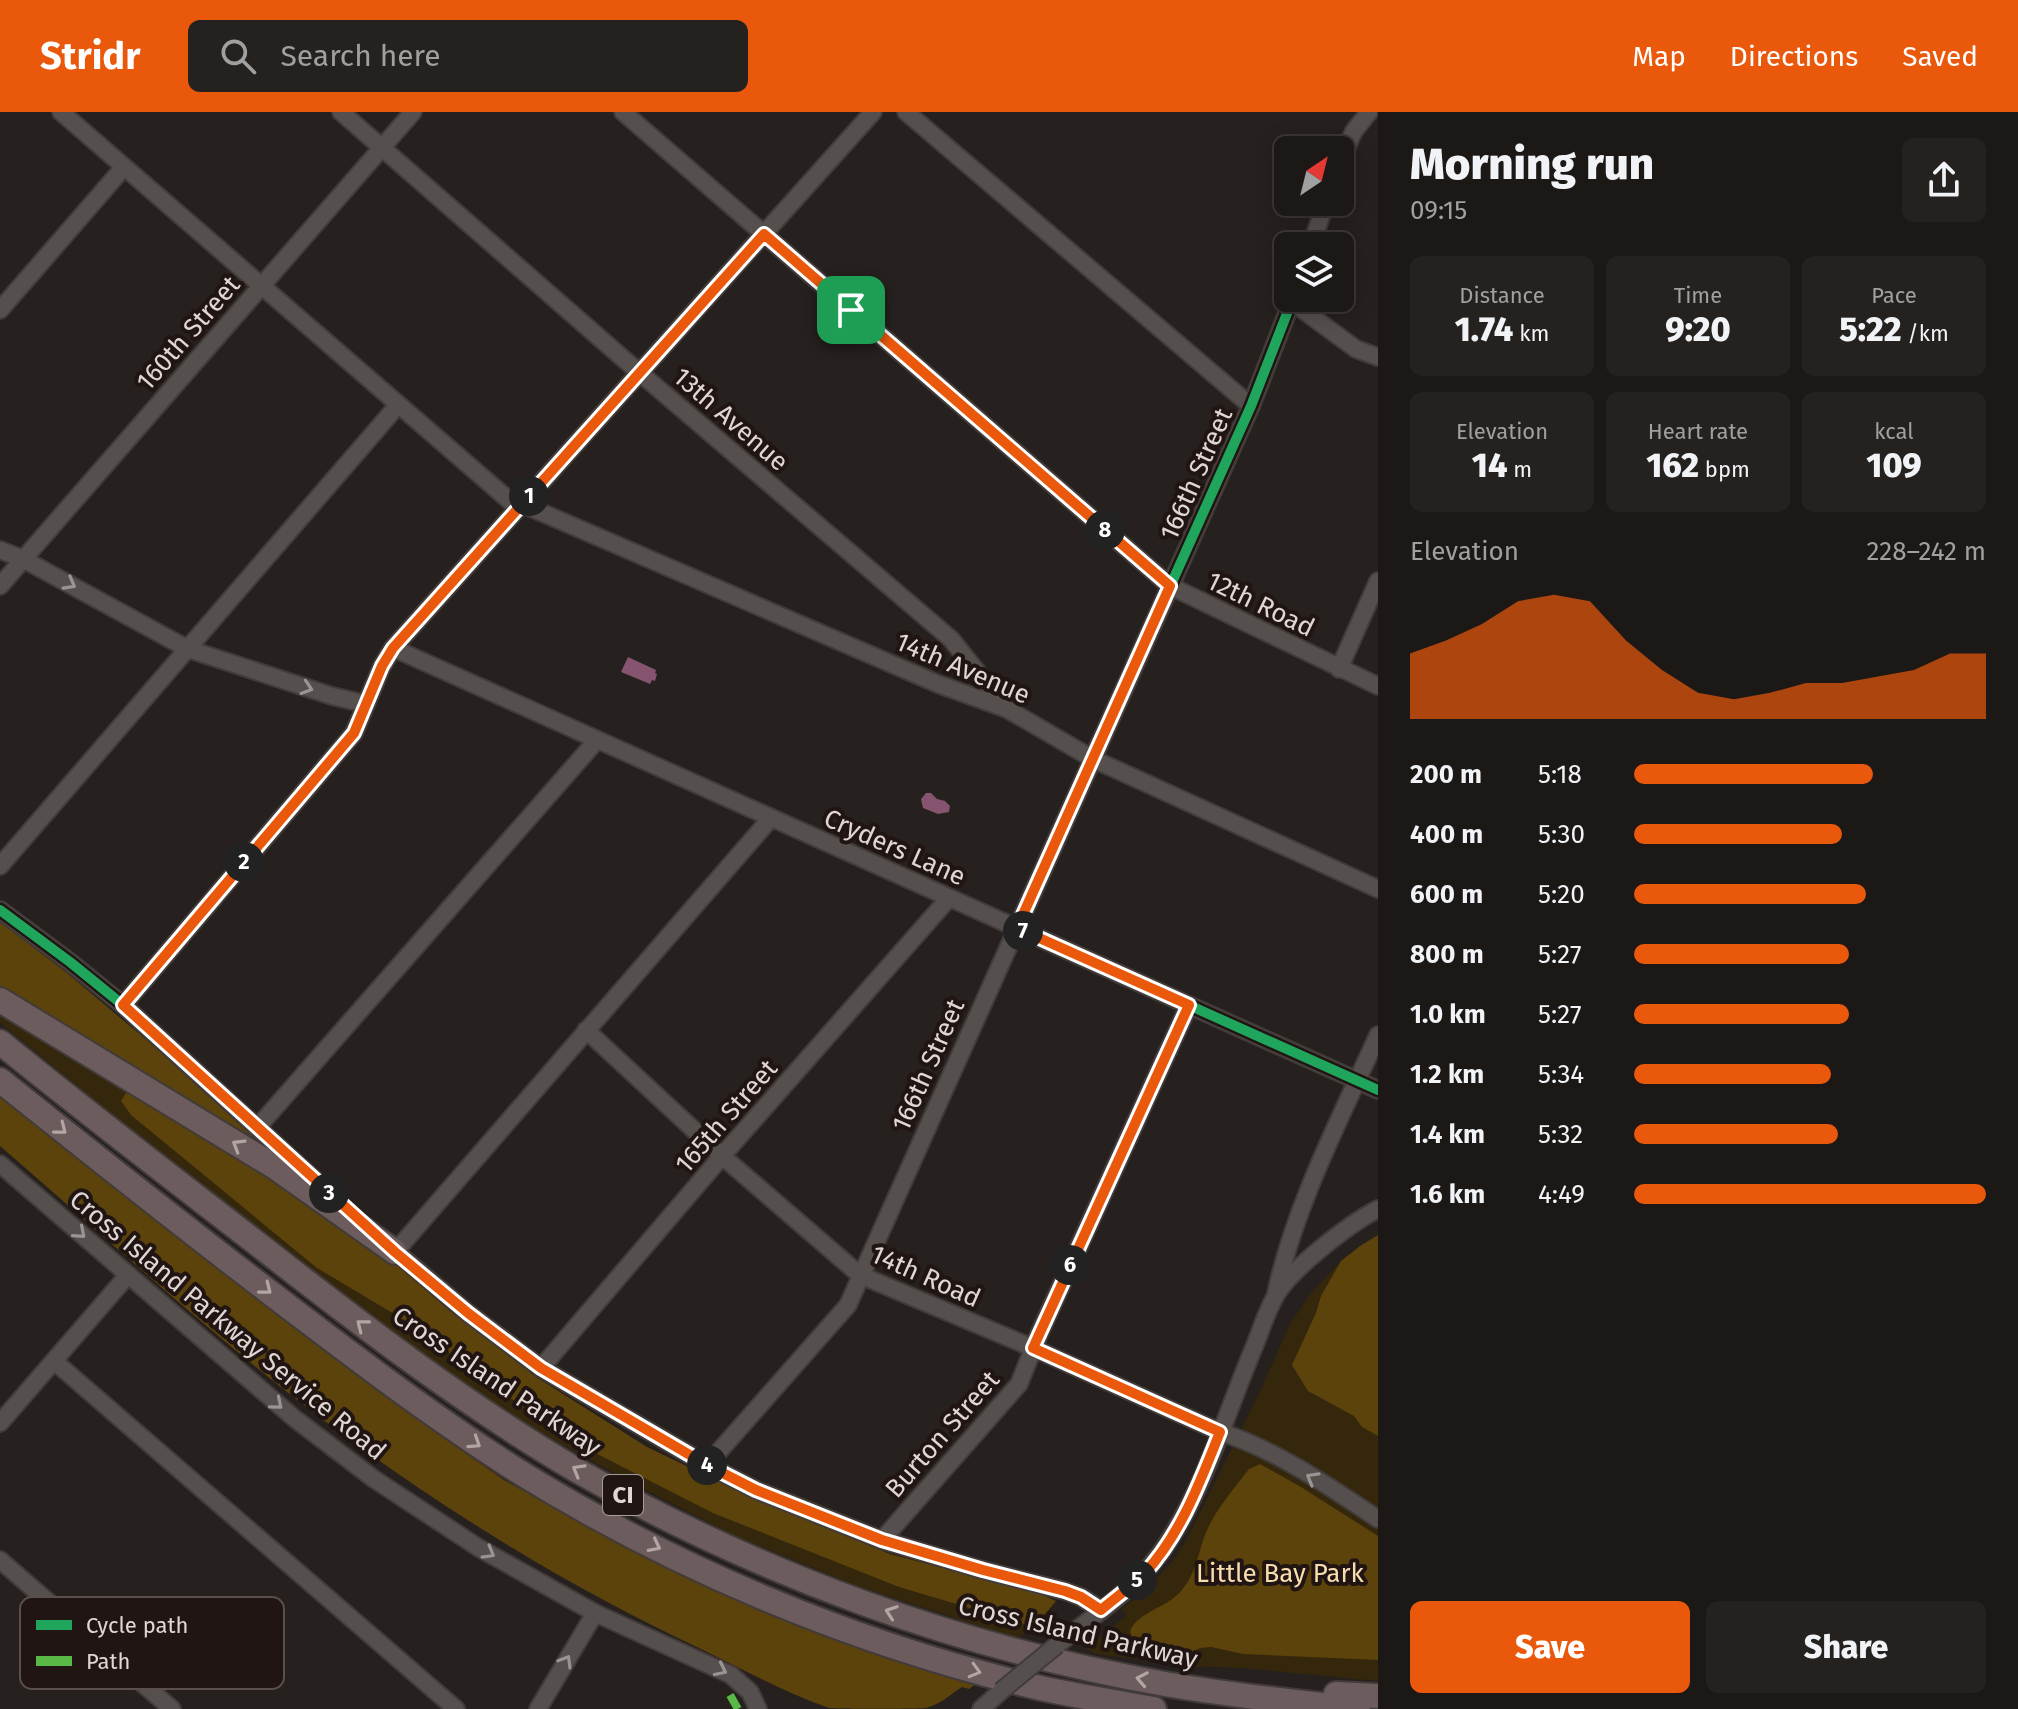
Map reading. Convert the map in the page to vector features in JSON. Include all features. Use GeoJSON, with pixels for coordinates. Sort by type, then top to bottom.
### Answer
{"type":"FeatureCollection","features":[{"type":"Feature","properties":{"kind":"highway"},"geometry":{"type":"LineString","coordinates":[[0,1000],[275,1167],[395,1252]]}},
{"type":"Feature","properties":{"kind":"highway","name":"Cross Island Parkway"},"geometry":{"type":"LineString","coordinates":[[0,1042],[386,1343],[509,1428],[614,1490],[699,1534],[836,1593],[994,1645],[1059,1662],[1193,1688],[1358,1709]]}},
{"type":"Feature","properties":{"kind":"highway","name":"CI"},"geometry":{"type":"LineString","coordinates":[[0,1080],[370,1369],[474,1442],[550,1490],[657,1548],[783,1605],[918,1654],[1053,1691],[1154,1709]]}},
{"type":"Feature","properties":{"kind":"highway"},"geometry":{"type":"LineString","coordinates":[[1193,1688],[1378,1696]]}},
{"type":"Feature","properties":{"kind":"highway"},"geometry":{"type":"LineString","coordinates":[[1053,1691],[1134,1709]]}},
{"type":"Feature","properties":{"kind":"street","name":"14th Avenue"},"geometry":{"type":"LineString","coordinates":[[61,112],[398,405],[520,506],[938,684],[1007,709],[1093,759],[1378,889]]}},
{"type":"Feature","properties":{"kind":"street","name":"13th Avenue"},"geometry":{"type":"LineString","coordinates":[[341,112],[951,639],[1007,709]]}},
{"type":"Feature","properties":{"kind":"street","name":"160th Street"},"geometry":{"type":"LineString","coordinates":[[0,586],[413,112]]}},
{"type":"Feature","properties":{"kind":"street","name":"12th Road"},"geometry":{"type":"LineString","coordinates":[[623,112],[1170,586],[1378,686]]}},
{"type":"Feature","properties":{"kind":"street"},"geometry":{"type":"LineString","coordinates":[[123,1005],[354,733],[382,666],[393,648],[873,112]]}},
{"type":"Feature","properties":{"kind":"street"},"geometry":{"type":"LineString","coordinates":[[906,112],[1251,406]]}},
{"type":"Feature","properties":{"kind":"street"},"geometry":{"type":"LineString","coordinates":[[1352,136],[1369,112]]}},
{"type":"Feature","properties":{"kind":"street"},"geometry":{"type":"LineString","coordinates":[[0,310],[124,167]]}},
{"type":"Feature","properties":{"kind":"street","name":"166th Street"},"geometry":{"type":"LineString","coordinates":[[707,1465],[848,1305],[1251,406],[1288,312]]}},
{"type":"Feature","properties":{"kind":"street"},"geometry":{"type":"LineString","coordinates":[[1308,312],[1356,349],[1378,357]]}},
{"type":"Feature","properties":{"kind":"street"},"geometry":{"type":"LineString","coordinates":[[0,866],[398,405]]}},
{"type":"Feature","properties":{"kind":"street"},"geometry":{"type":"LineString","coordinates":[[0,550],[23,559],[188,649],[366,704]]}},
{"type":"Feature","properties":{"kind":"street"},"geometry":{"type":"LineString","coordinates":[[1339,669],[1378,581]]}},
{"type":"Feature","properties":{"kind":"street","name":"Cryders Lane"},"geometry":{"type":"LineString","coordinates":[[393,648],[1378,1090]]}},
{"type":"Feature","properties":{"kind":"street"},"geometry":{"type":"LineString","coordinates":[[257,1128],[597,740]]}},
{"type":"Feature","properties":{"kind":"street"},"geometry":{"type":"LineString","coordinates":[[395,1252],[771,818]]}},
{"type":"Feature","properties":{"kind":"street","name":"165th Street"},"geometry":{"type":"LineString","coordinates":[[541,1368],[949,898]]}},
{"type":"Feature","properties":{"kind":"street"},"geometry":{"type":"LineString","coordinates":[[0,910],[123,1005],[395,1252],[541,1368],[707,1465],[756,1490],[882,1540],[1065,1591],[1101,1610]]}},
{"type":"Feature","properties":{"kind":"street","name":"Burton Street"},"geometry":{"type":"LineString","coordinates":[[882,1540],[1019,1384],[1189,1005]]}},
{"type":"Feature","properties":{"kind":"street","name":"14th Road"},"geometry":{"type":"LineString","coordinates":[[586,1030],[722,1156],[860,1275],[1220,1432]]}},
{"type":"Feature","properties":{"kind":"street"},"geometry":{"type":"LineString","coordinates":[[981,1709],[1140,1578],[1167,1544],[1196,1492],[1276,1294],[1299,1215],[1378,1035]]}},
{"type":"Feature","properties":{"kind":"street","name":"Cross Island Parkway Service Road"},"geometry":{"type":"LineString","coordinates":[[0,1164],[294,1418],[374,1479],[479,1548],[595,1613],[731,1675],[750,1692],[758,1709]]}},
{"type":"Feature","properties":{"kind":"street"},"geometry":{"type":"LineString","coordinates":[[1276,1294],[1323,1247],[1378,1209]]}},
{"type":"Feature","properties":{"kind":"street"},"geometry":{"type":"LineString","coordinates":[[0,1423],[128,1275]]}},
{"type":"Feature","properties":{"kind":"street"},"geometry":{"type":"LineString","coordinates":[[54,1361],[456,1709]]}},
{"type":"Feature","properties":{"kind":"street"},"geometry":{"type":"LineString","coordinates":[[1220,1432],[1276,1457],[1378,1519]]}},
{"type":"Feature","properties":{"kind":"street"},"geometry":{"type":"LineString","coordinates":[[0,1560],[43,1597]]}},
{"type":"Feature","properties":{"kind":"street"},"geometry":{"type":"LineString","coordinates":[[538,1709],[595,1613]]}},
{"type":"Feature","properties":{"kind":"street"},"geometry":{"type":"LineString","coordinates":[[149,1689],[172,1709]]}},
{"type":"Feature","properties":{"kind":"street"},"geometry":{"type":"LineString","coordinates":[[993,1709],[1001,1691]]}},
{"type":"Feature","properties":{"kind":"green space"},"geometry":{"type":"Polygon","coordinates":[[[0,922],[66,972],[150,1043],[271,1153],[0,990],[0,922]]]}},
{"type":"Feature","properties":{"kind":"green space"},"geometry":{"type":"Polygon","coordinates":[[[0,1008],[355,1229],[451,1312],[536,1377],[647,1447],[757,1500],[890,1554],[1056,1601],[1039,1622],[1018,1638],[854,1585],[733,1535],[617,1475],[514,1417],[396,1335],[0,1023],[0,1008]]]}},
{"type":"Feature","properties":{"kind":"green space"},"geometry":{"type":"Polygon","coordinates":[[[129,1088],[355,1229],[451,1312],[536,1377],[647,1447],[757,1500],[890,1554],[1056,1601],[1034,1627],[899,1587],[713,1513],[560,1435],[411,1324],[317,1268],[131,1115],[121,1101],[129,1088]]]}},
{"type":"Feature","properties":{"kind":"green space"},"geometry":{"type":"Polygon","coordinates":[[[0,1096],[421,1422],[504,1480],[645,1557],[773,1615],[877,1654],[976,1684],[969,1689],[962,1687],[926,1708],[829,1708],[781,1688],[568,1581],[397,1473],[219,1337],[0,1146],[0,1096]]]}},
{"type":"Feature","properties":{"kind":"green space","name":"Little Bay Park"},"geometry":{"type":"Polygon","coordinates":[[[1378,1235],[1378,1681],[1242,1668],[1180,1666],[1092,1653],[1085,1649],[1127,1615],[1122,1609],[1175,1558],[1259,1393],[1291,1322],[1312,1292],[1341,1261],[1378,1235]]]}},
{"type":"Feature","properties":{"kind":"green space"},"geometry":{"type":"Polygon","coordinates":[[[1378,1235],[1378,1436],[1362,1427],[1354,1416],[1308,1391],[1292,1365],[1321,1296],[1341,1261],[1378,1235]]]}},
{"type":"Feature","properties":{"kind":"green space"},"geometry":{"type":"Polygon","coordinates":[[[1260,1464],[1378,1536],[1378,1660],[1243,1654],[1211,1647],[1184,1655],[1149,1649],[1135,1641],[1130,1632],[1133,1625],[1181,1591],[1191,1577],[1207,1530],[1216,1514],[1249,1469],[1260,1464]]]}},
{"type":"Feature","properties":{"kind":"shaded area"},"geometry":{"type":"Polygon","coordinates":[[[628,657],[656,670],[655,681],[652,680],[650,684],[621,672],[628,657]]]}},
{"type":"Feature","properties":{"kind":"shaded area"},"geometry":{"type":"Polygon","coordinates":[[[926,793],[945,801],[950,806],[949,812],[938,814],[923,808],[921,799],[926,793]]]}},
{"type":"Feature","properties":{"kind":"marked path"},"geometry":{"type":"LineString","coordinates":[[730,1695],[738,1709]]}},
{"type":"Feature","properties":{"kind":"cycle path"},"geometry":{"type":"LineString","coordinates":[[1288,312],[1251,406],[1017,928],[1378,1090]]}},
{"type":"Feature","properties":{"kind":"cycle path"},"geometry":{"type":"LineString","coordinates":[[0,910],[123,1005],[395,1252],[541,1368],[707,1465],[756,1490],[882,1540],[1065,1591],[1101,1610]]}},
{"type":"Feature","properties":{"kind":"route"},"geometry":{"type":"LineString","coordinates":[[764,234],[851,310],[1170,586],[1017,928],[1189,1005],[1033,1348],[1220,1432],[1196,1492],[1167,1544],[1140,1578],[1101,1610],[1065,1591],[882,1540],[756,1490],[707,1465],[541,1368],[395,1252],[123,1005],[354,733],[382,666],[393,648],[764,234]]}}]}
